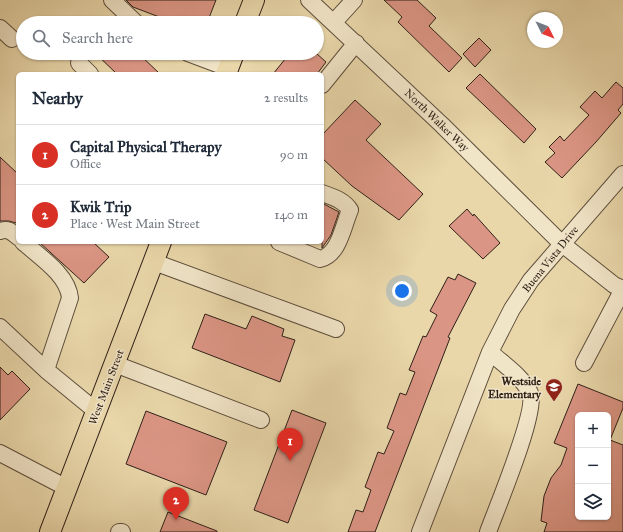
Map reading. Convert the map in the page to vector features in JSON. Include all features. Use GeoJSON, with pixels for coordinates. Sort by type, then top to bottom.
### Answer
{"type":"FeatureCollection","features":[{"type":"Feature","properties":{"kind":"main road"},"geometry":{"type":"LineString","coordinates":[[248,16],[254,0]]}},
{"type":"Feature","properties":{"kind":"main road","name":"West Main Street"},"geometry":{"type":"LineString","coordinates":[[50,532],[160,244]]}},
{"type":"Feature","properties":{"kind":"street"},"geometry":{"type":"LineString","coordinates":[[112,0],[129,16]]}},
{"type":"Feature","properties":{"kind":"street","name":"North Walker Way"},"geometry":{"type":"LineString","coordinates":[[309,0],[448,130],[561,243],[602,276],[623,289]]}},
{"type":"Feature","properties":{"kind":"street"},"geometry":{"type":"LineString","coordinates":[[334,22],[354,0]]}},
{"type":"Feature","properties":{"kind":"street"},"geometry":{"type":"LineString","coordinates":[[0,28],[12,39]]}},
{"type":"Feature","properties":{"kind":"street"},"geometry":{"type":"LineString","coordinates":[[324,83],[356,43]]}},
{"type":"Feature","properties":{"kind":"street"},"geometry":{"type":"LineString","coordinates":[[212,60],[229,65]]}},
{"type":"Feature","properties":{"kind":"street","name":"Buena Vista Drive"},"geometry":{"type":"LineString","coordinates":[[420,532],[490,352],[519,297],[561,243],[623,174]]}},
{"type":"Feature","properties":{"kind":"street"},"geometry":{"type":"LineString","coordinates":[[284,244],[320,259],[327,258],[333,253],[350,210],[347,205],[340,200],[324,194]]}},
{"type":"Feature","properties":{"kind":"street"},"geometry":{"type":"LineString","coordinates":[[0,231],[5,229],[16,235]]}},
{"type":"Feature","properties":{"kind":"street"},"geometry":{"type":"LineString","coordinates":[[26,244],[65,281],[70,289],[70,298],[46,370]]}},
{"type":"Feature","properties":{"kind":"street"},"geometry":{"type":"LineString","coordinates":[[154,262],[336,329]]}},
{"type":"Feature","properties":{"kind":"street"},"geometry":{"type":"LineString","coordinates":[[584,363],[623,289]]}},
{"type":"Feature","properties":{"kind":"street"},"geometry":{"type":"LineString","coordinates":[[0,327],[46,370],[96,411]]}},
{"type":"Feature","properties":{"kind":"street"},"geometry":{"type":"LineString","coordinates":[[488,532],[526,426],[532,405],[531,395],[526,386],[490,352]]}},
{"type":"Feature","properties":{"kind":"street"},"geometry":{"type":"LineString","coordinates":[[114,364],[260,420]]}},
{"type":"Feature","properties":{"kind":"street"},"geometry":{"type":"LineString","coordinates":[[0,453],[67,488]]}},
{"type":"Feature","properties":{"kind":"building"},"geometry":{"type":"Polygon","coordinates":[[[126,0],[216,0],[210,16],[157,16],[133,7],[126,0]]]}},
{"type":"Feature","properties":{"kind":"building"},"geometry":{"type":"Polygon","coordinates":[[[384,0],[417,0],[436,18],[429,26],[462,58],[449,72],[398,22],[402,17],[384,0]]]}},
{"type":"Feature","properties":{"kind":"building"},"geometry":{"type":"Polygon","coordinates":[[[479,38],[491,50],[475,67],[463,54],[479,38]]]}},
{"type":"Feature","properties":{"kind":"building"},"geometry":{"type":"Polygon","coordinates":[[[102,60],[145,60],[158,72],[115,72],[102,60]]]}},
{"type":"Feature","properties":{"kind":"building"},"geometry":{"type":"Polygon","coordinates":[[[284,60],[324,60],[326,62],[318,72],[275,72],[284,60]]]}},
{"type":"Feature","properties":{"kind":"building"},"geometry":{"type":"Polygon","coordinates":[[[480,74],[536,129],[524,143],[466,88],[480,74]]]}},
{"type":"Feature","properties":{"kind":"building"},"geometry":{"type":"Polygon","coordinates":[[[616,82],[623,88],[623,104],[618,110],[621,113],[562,178],[545,162],[555,153],[549,147],[560,136],[564,141],[589,115],[580,107],[595,91],[602,98],[616,82]]]}},
{"type":"Feature","properties":{"kind":"building"},"geometry":{"type":"Polygon","coordinates":[[[355,100],[381,124],[366,140],[423,194],[399,220],[352,186],[324,160],[324,133],[355,100]]]}},
{"type":"Feature","properties":{"kind":"building"},"geometry":{"type":"Polygon","coordinates":[[[0,157],[16,172],[16,223],[0,221],[0,157]]]}},
{"type":"Feature","properties":{"kind":"building"},"geometry":{"type":"Polygon","coordinates":[[[324,204],[339,212],[331,235],[322,248],[322,244],[324,244],[324,204]]]}},
{"type":"Feature","properties":{"kind":"building"},"geometry":{"type":"Polygon","coordinates":[[[467,209],[473,216],[474,214],[500,243],[483,259],[449,226],[467,209]]]}},
{"type":"Feature","properties":{"kind":"building"},"geometry":{"type":"Polygon","coordinates":[[[41,244],[95,244],[109,257],[84,283],[41,244]]]}},
{"type":"Feature","properties":{"kind":"building"},"geometry":{"type":"Polygon","coordinates":[[[458,274],[476,283],[448,337],[450,338],[375,532],[348,532],[356,510],[363,512],[371,490],[365,487],[378,452],[384,454],[394,431],[387,428],[400,393],[406,395],[415,372],[409,370],[423,336],[426,337],[437,315],[430,311],[448,277],[455,280],[458,274]]]}},
{"type":"Feature","properties":{"kind":"building"},"geometry":{"type":"Polygon","coordinates":[[[205,314],[246,329],[252,316],[284,329],[282,336],[295,340],[280,382],[192,348],[205,314]]]}},
{"type":"Feature","properties":{"kind":"building"},"geometry":{"type":"Polygon","coordinates":[[[0,367],[8,375],[12,371],[30,389],[0,420],[0,367]]]}},
{"type":"Feature","properties":{"kind":"building"},"geometry":{"type":"Polygon","coordinates":[[[578,384],[623,402],[623,408],[611,438],[611,412],[575,412],[575,520],[611,520],[611,440],[623,445],[623,532],[544,532],[547,523],[541,521],[544,496],[551,478],[561,465],[567,448],[554,443],[578,384]]]}},
{"type":"Feature","properties":{"kind":"building"},"geometry":{"type":"Polygon","coordinates":[[[292,410],[326,423],[288,523],[254,510],[292,410]]]}},
{"type":"Feature","properties":{"kind":"building"},"geometry":{"type":"Polygon","coordinates":[[[146,411],[227,442],[206,495],[126,464],[146,411]]]}},
{"type":"Feature","properties":{"kind":"building"},"geometry":{"type":"Polygon","coordinates":[[[168,512],[217,531],[217,532],[160,532],[168,512]]]}},
{"type":"Feature","properties":{"kind":"place","name":"Westside Elementary"},"geometry":{"type":"Point","coordinates":[554,402]}},
{"type":"Feature","properties":{"kind":"place","name":"Capital Physical Therapy"},"geometry":{"type":"Point","coordinates":[290,461]}},
{"type":"Feature","properties":{"kind":"place","name":"Kwik Trip"},"geometry":{"type":"Point","coordinates":[176,520]}}]}
